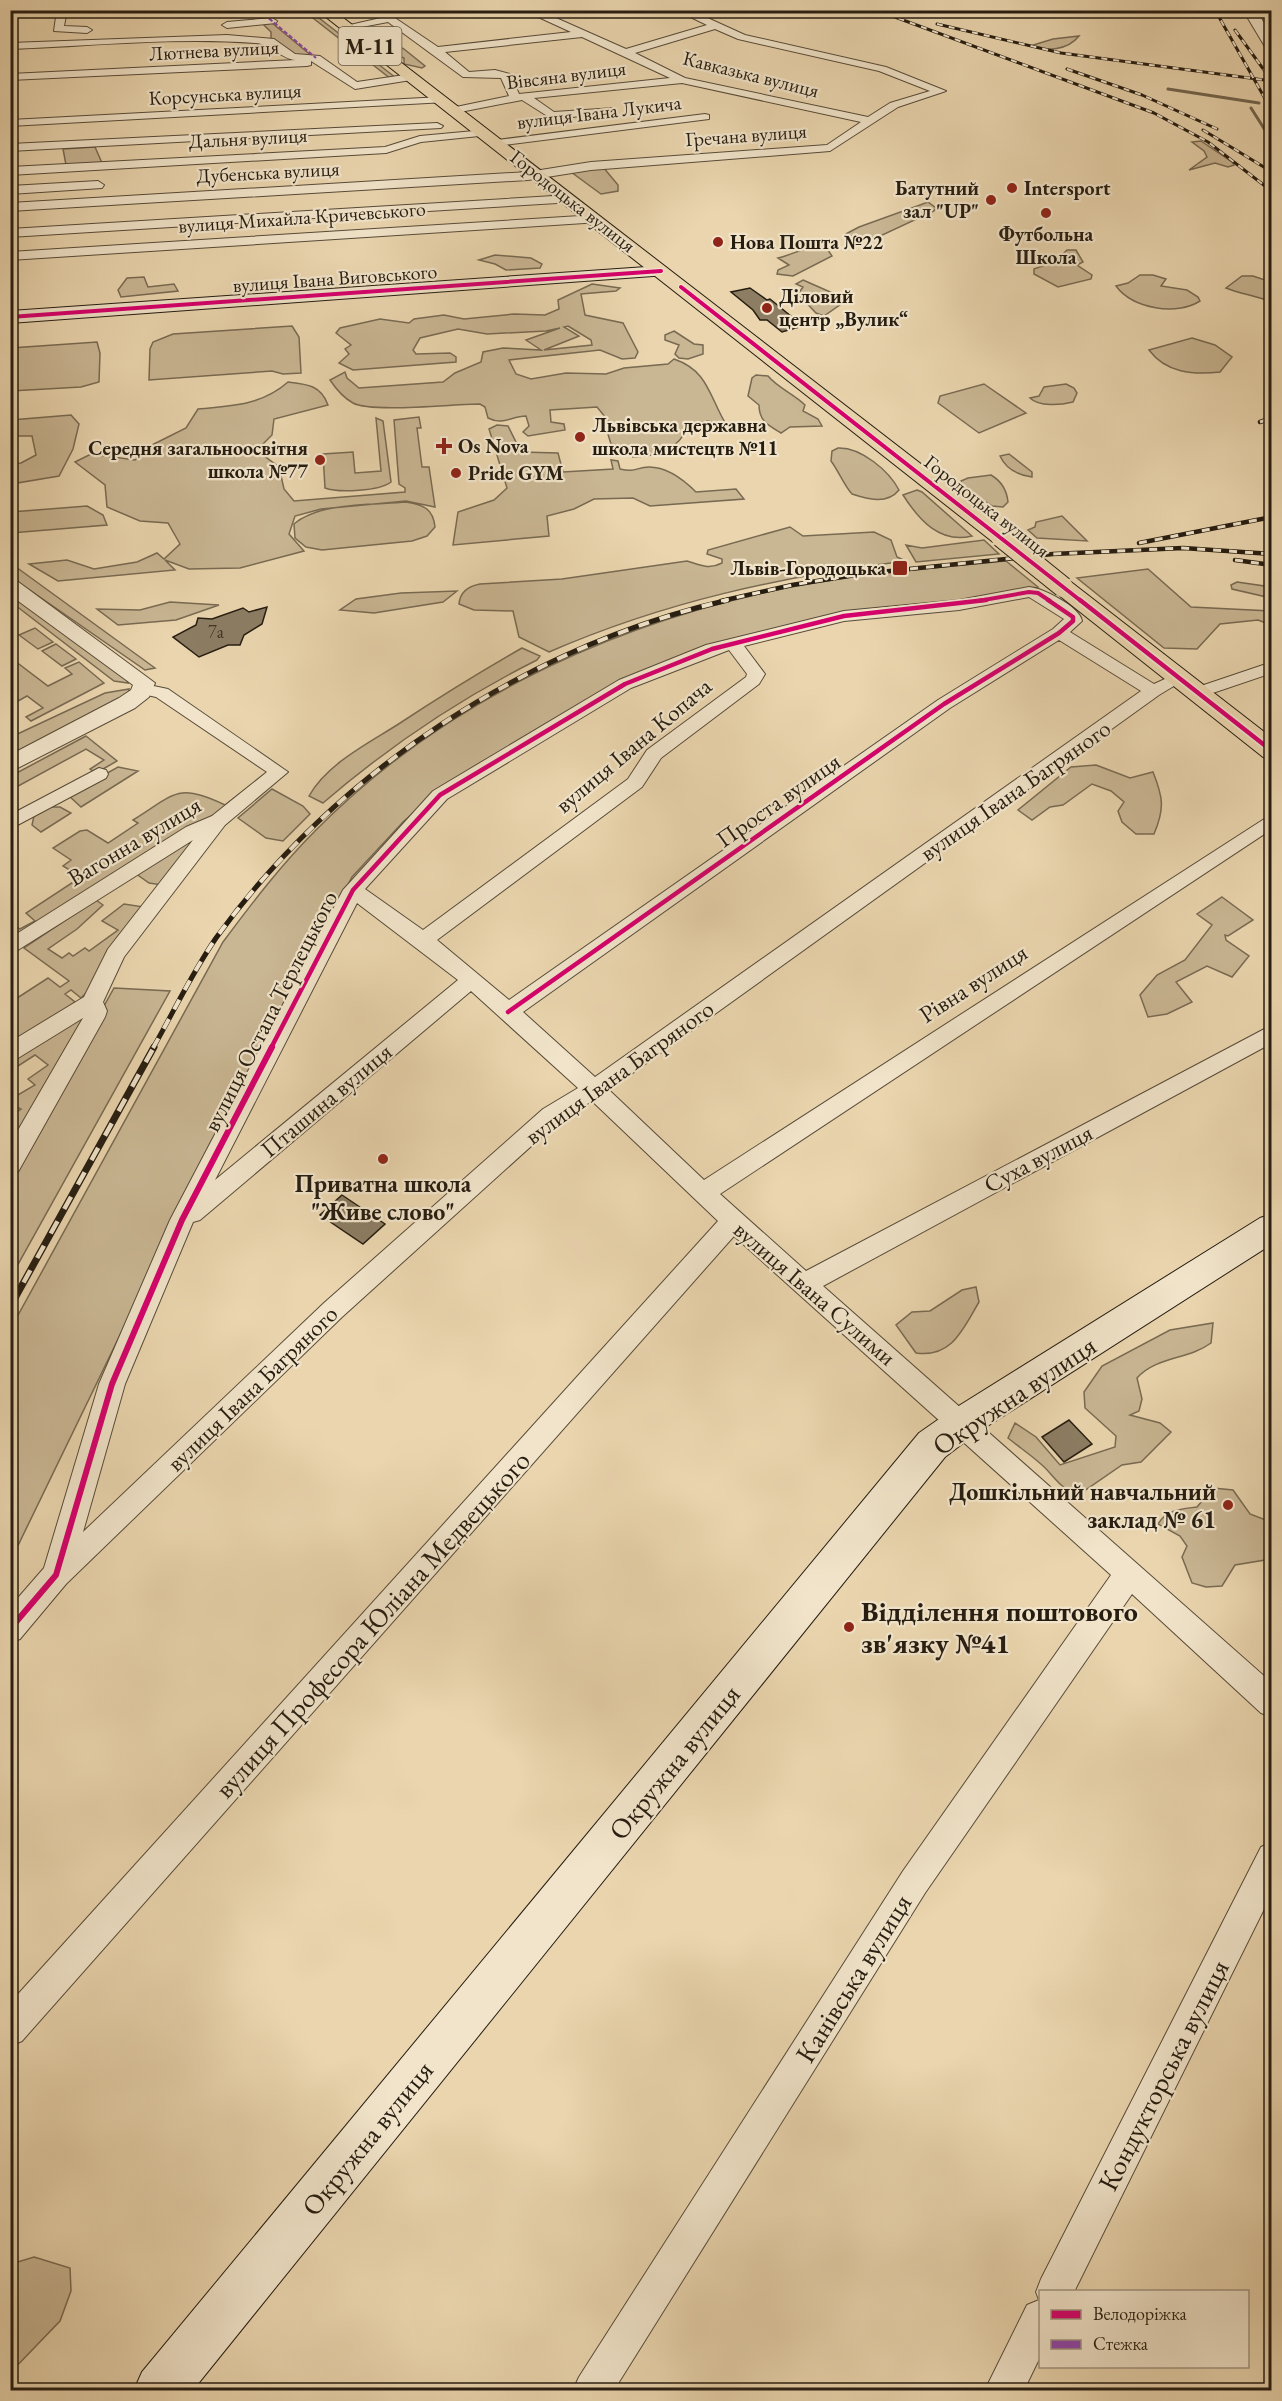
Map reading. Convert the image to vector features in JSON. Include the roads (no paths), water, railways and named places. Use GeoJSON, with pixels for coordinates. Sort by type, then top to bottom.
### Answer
{"type":"FeatureCollection","features":[{"type":"Feature","properties":{"kind":"main road","name":"Городоцька вулиця"},"geometry":{"type":"LineString","coordinates":[[324,10],[521,160],[534,176],[596,219],[1272,751]]}},
{"type":"Feature","properties":{"kind":"main road","name":"вулиця Івана Виговського"},"geometry":{"type":"LineString","coordinates":[[10,317],[661,271]]}},
{"type":"Feature","properties":{"kind":"main road","name":"Окружна вулиця"},"geometry":{"type":"LineString","coordinates":[[160,2391],[614,1837],[785,1622],[932,1445],[962,1422],[1272,1227]]}},
{"type":"Feature","properties":{"kind":"street"},"geometry":{"type":"LineString","coordinates":[[62,10],[58,29],[98,29]]}},
{"type":"Feature","properties":{"kind":"street","name":"Кавказька вулиця"},"geometry":{"type":"LineString","coordinates":[[528,10],[627,52],[682,80],[870,121]]}},
{"type":"Feature","properties":{"kind":"street"},"geometry":{"type":"LineString","coordinates":[[681,10],[717,25]]}},
{"type":"Feature","properties":{"kind":"street"},"geometry":{"type":"LineString","coordinates":[[1249,10],[1272,47]]}},
{"type":"Feature","properties":{"kind":"street"},"geometry":{"type":"LineString","coordinates":[[346,27],[389,15],[467,75],[506,76],[520,97],[552,116],[611,110]]}},
{"type":"Feature","properties":{"kind":"street"},"geometry":{"type":"LineString","coordinates":[[211,25],[272,21]]}},
{"type":"Feature","properties":{"kind":"street"},"geometry":{"type":"LineString","coordinates":[[627,52],[717,25]]}},
{"type":"Feature","properties":{"kind":"street","name":"Гречана вулиця"},"geometry":{"type":"LineString","coordinates":[[534,176],[591,166],[830,148],[894,105],[941,91],[882,69],[742,37],[717,25]]}},
{"type":"Feature","properties":{"kind":"street"},"geometry":{"type":"LineString","coordinates":[[436,50],[586,34]]}},
{"type":"Feature","properties":{"kind":"street"},"geometry":{"type":"LineString","coordinates":[[10,46],[231,38],[270,41],[291,57],[319,60],[355,86],[411,77]]}},
{"type":"Feature","properties":{"kind":"street","name":"Лютнева вулиця"},"geometry":{"type":"LineString","coordinates":[[10,77],[319,60]]}},
{"type":"Feature","properties":{"kind":"street","name":"Вівсяна вулиця"},"geometry":{"type":"LineString","coordinates":[[454,110],[520,97],[682,80]]}},
{"type":"Feature","properties":{"kind":"street","name":"Корсунська вулиця"},"geometry":{"type":"LineString","coordinates":[[10,123],[442,100]]}},
{"type":"Feature","properties":{"kind":"street","name":"вулиця Івана Лукича"},"geometry":{"type":"LineString","coordinates":[[485,133],[705,117]]}},
{"type":"Feature","properties":{"kind":"street"},"geometry":{"type":"LineString","coordinates":[[10,148],[485,133]]}},
{"type":"Feature","properties":{"kind":"street","name":"Дальня вулиця"},"geometry":{"type":"LineString","coordinates":[[10,171],[386,150],[420,139],[485,133]]}},
{"type":"Feature","properties":{"kind":"street"},"geometry":{"type":"LineString","coordinates":[[503,162],[521,160]]}},
{"type":"Feature","properties":{"kind":"street","name":"Дубенська вулиця"},"geometry":{"type":"LineString","coordinates":[[10,207],[534,176]]}},
{"type":"Feature","properties":{"kind":"street"},"geometry":{"type":"LineString","coordinates":[[10,190],[116,184]]}},
{"type":"Feature","properties":{"kind":"street"},"geometry":{"type":"LineString","coordinates":[[10,233],[570,199]]}},
{"type":"Feature","properties":{"kind":"street","name":"вулиця Михайла Кричевського"},"geometry":{"type":"LineString","coordinates":[[10,256],[596,219]]}},
{"type":"Feature","properties":{"kind":"street"},"geometry":{"type":"LineString","coordinates":[[10,585],[99,647],[144,683],[144,689],[127,703],[10,765]]}},
{"type":"Feature","properties":{"kind":"street","name":"вулиця Остапа Терлецького"},"geometry":{"type":"LineString","coordinates":[[10,1629],[56,1575],[112,1384],[182,1220],[353,890],[440,795],[625,684],[733,644],[844,616],[959,605],[1029,592],[1038,593],[1073,617],[1066,627],[1153,692]]}},
{"type":"Feature","properties":{"kind":"street","name":"Проста вулиця"},"geometry":{"type":"LineString","coordinates":[[508,1012],[944,704],[1066,627]]}},
{"type":"Feature","properties":{"kind":"street","name":"вулиця Івана Копача"},"geometry":{"type":"LineString","coordinates":[[423,940],[635,783],[654,754],[753,680],[756,674],[733,644]]}},
{"type":"Feature","properties":{"kind":"street"},"geometry":{"type":"LineString","coordinates":[[1198,693],[1272,667]]}},
{"type":"Feature","properties":{"kind":"street","name":"вулиця Івана Багряного"},"geometry":{"type":"LineString","coordinates":[[56,1575],[341,1302],[551,1115],[594,1089],[1153,692],[1178,678]]}},
{"type":"Feature","properties":{"kind":"street","name":"Вагонна вулиця"},"geometry":{"type":"LineString","coordinates":[[10,948],[192,831],[219,820],[279,772],[162,693],[144,689]]}},
{"type":"Feature","properties":{"kind":"street"},"geometry":{"type":"LineString","coordinates":[[10,823],[99,774]]}},
{"type":"Feature","properties":{"kind":"street"},"geometry":{"type":"LineString","coordinates":[[10,1055],[27,1041],[92,1002],[116,954],[219,820]]}},
{"type":"Feature","properties":{"kind":"street","name":"Рівна вулиця"},"geometry":{"type":"LineString","coordinates":[[704,1192],[1272,820]]}},
{"type":"Feature","properties":{"kind":"street","name":"вулиця Івана Сулими"},"geometry":{"type":"LineString","coordinates":[[353,890],[423,940],[508,1012],[594,1089],[732,1220],[962,1422],[1272,1703]]}},
{"type":"Feature","properties":{"kind":"street","name":"Пташина вулиця"},"geometry":{"type":"LineString","coordinates":[[182,1220],[470,981]]}},
{"type":"Feature","properties":{"kind":"street"},"geometry":{"type":"LineString","coordinates":[[10,1166],[94,1017],[96,1011],[92,1002]]}},
{"type":"Feature","properties":{"kind":"street","name":"Суха вулиця"},"geometry":{"type":"LineString","coordinates":[[806,1284],[1272,1033]]}},
{"type":"Feature","properties":{"kind":"street","name":"вулиця Професора Юліана Медвецького"},"geometry":{"type":"LineString","coordinates":[[10,2029],[732,1220]]}},
{"type":"Feature","properties":{"kind":"street","name":"Канівська вулиця"},"geometry":{"type":"LineString","coordinates":[[592,2391],[914,1882],[1129,1574]]}},
{"type":"Feature","properties":{"kind":"street","name":"Кондукторська вулиця"},"geometry":{"type":"LineString","coordinates":[[1055,2290],[1272,1858]]}},
{"type":"Feature","properties":{"kind":"street"},"geometry":{"type":"LineString","coordinates":[[1004,2391],[1039,2322]]}},
{"type":"Feature","properties":{"kind":"waterway"},"geometry":{"type":"LineString","coordinates":[[1168,89],[1259,103]]}},
{"type":"Feature","properties":{"kind":"waterway"},"geometry":{"type":"LineString","coordinates":[[1251,108],[1272,141]]}},
{"type":"Feature","properties":{"kind":"railway"},"geometry":{"type":"LineString","coordinates":[[876,10],[1154,113],[1208,142],[1265,186],[1272,195]]}},
{"type":"Feature","properties":{"kind":"railway"},"geometry":{"type":"LineString","coordinates":[[1215,10],[1254,79]]}},
{"type":"Feature","properties":{"kind":"railway"},"geometry":{"type":"LineString","coordinates":[[937,24],[1061,53],[1254,79]]}},
{"type":"Feature","properties":{"kind":"railway"},"geometry":{"type":"LineString","coordinates":[[1235,30],[1272,81],[1254,79]]}},
{"type":"Feature","properties":{"kind":"railway"},"geometry":{"type":"LineString","coordinates":[[1067,69],[1142,95],[1217,129]]}},
{"type":"Feature","properties":{"kind":"railway"},"geometry":{"type":"LineString","coordinates":[[1254,79],[1272,111]]}},
{"type":"Feature","properties":{"kind":"railway"},"geometry":{"type":"LineString","coordinates":[[1203,130],[1272,172]]}},
{"type":"Feature","properties":{"kind":"railway"},"geometry":{"type":"LineString","coordinates":[[1260,422],[1272,418]]}},
{"type":"Feature","properties":{"kind":"railway"},"geometry":{"type":"LineString","coordinates":[[1139,543],[1272,517]]}},
{"type":"Feature","properties":{"kind":"railway"},"geometry":{"type":"LineString","coordinates":[[721,601],[792,585],[861,574],[1053,554],[1183,548],[1272,554]]}},
{"type":"Feature","properties":{"kind":"railway"},"geometry":{"type":"LineString","coordinates":[[1235,560],[1272,565]]}},
{"type":"Feature","properties":{"kind":"railway"},"geometry":{"type":"LineString","coordinates":[[153,1048],[207,951],[265,877],[319,821],[378,770],[442,724],[510,683],[581,649],[654,621],[728,600]]}},
{"type":"Feature","properties":{"kind":"railway"},"geometry":{"type":"LineString","coordinates":[[10,1307],[154,1047]]}},
{"type":"Feature","properties":{"kind":"place","name":"Intersport"},"geometry":{"type":"Point","coordinates":[1012,188]}},
{"type":"Feature","properties":{"kind":"place","name":"Батутний зал \"UP\""},"geometry":{"type":"Point","coordinates":[991,200]}},
{"type":"Feature","properties":{"kind":"place","name":"Футбольна Школа"},"geometry":{"type":"Point","coordinates":[1046,213]}},
{"type":"Feature","properties":{"kind":"place","name":"Нова Пошта №22"},"geometry":{"type":"Point","coordinates":[718,242]}},
{"type":"Feature","properties":{"kind":"place","name":"Діловий центр „Вулик“"},"geometry":{"type":"Point","coordinates":[767,308]}},
{"type":"Feature","properties":{"kind":"place","name":"Львівська державна школа мистецтв №11"},"geometry":{"type":"Point","coordinates":[580,437]}},
{"type":"Feature","properties":{"kind":"place","name":"Os Nova"},"geometry":{"type":"Point","coordinates":[444,446]}},
{"type":"Feature","properties":{"kind":"place","name":"Середня загальноосвітня школа №77"},"geometry":{"type":"Point","coordinates":[320,460]}},
{"type":"Feature","properties":{"kind":"place","name":"Pride GYM"},"geometry":{"type":"Point","coordinates":[456,473]}},
{"type":"Feature","properties":{"kind":"place","name":"Львів-Городоцька"},"geometry":{"type":"Point","coordinates":[900,568]}},
{"type":"Feature","properties":{"kind":"place","name":"Приватна школа \"Живе слово\""},"geometry":{"type":"Point","coordinates":[383,1159]}},
{"type":"Feature","properties":{"kind":"place","name":"Дошкільний навчальний заклад № 61"},"geometry":{"type":"Point","coordinates":[1228,1505]}},
{"type":"Feature","properties":{"kind":"place","name":"Відділення поштового зв'язку №41"},"geometry":{"type":"Point","coordinates":[849,1627]}}]}
